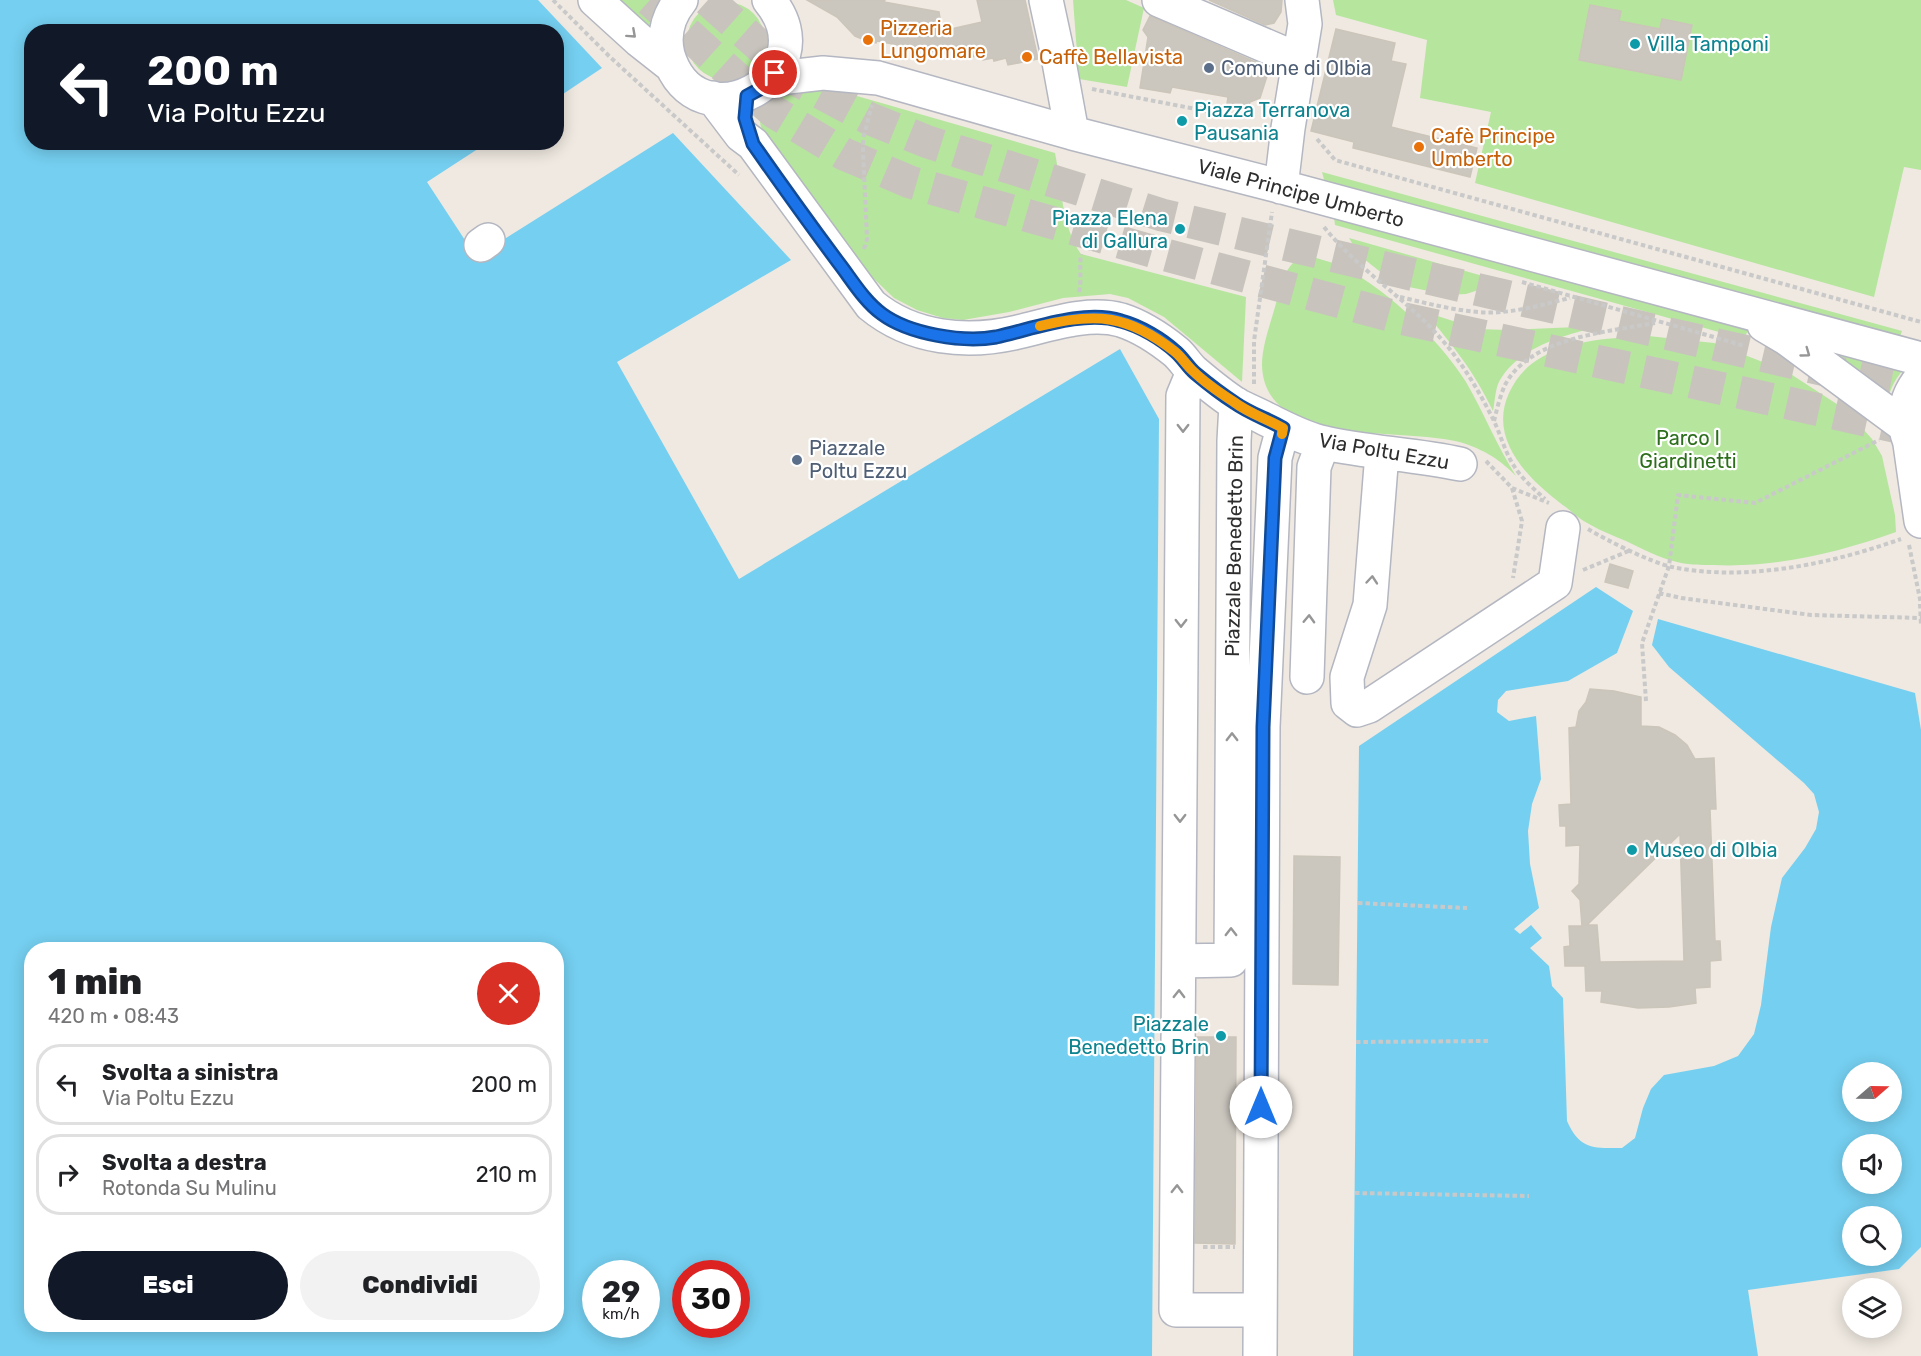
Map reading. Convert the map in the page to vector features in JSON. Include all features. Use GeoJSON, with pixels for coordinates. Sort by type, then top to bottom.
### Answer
{"type":"FeatureCollection","features":[{"type":"Feature","properties":{"kind":"street"},"geometry":{"type":"LineString","coordinates":[[596,0],[639,40],[672,66]]}},
{"type":"Feature","properties":{"kind":"street"},"geometry":{"type":"LineString","coordinates":[[681,0],[673,10],[666,30],[666,48],[672,66],[683,82],[699,93],[713,98]]}},
{"type":"Feature","properties":{"kind":"street"},"geometry":{"type":"LineString","coordinates":[[1046,0],[1070,119]]}},
{"type":"Feature","properties":{"kind":"street"},"geometry":{"type":"LineString","coordinates":[[1159,0],[1299,60]]}},
{"type":"Feature","properties":{"kind":"street"},"geometry":{"type":"LineString","coordinates":[[1277,198],[1305,24],[1302,0]]}},
{"type":"Feature","properties":{"kind":"street"},"geometry":{"type":"LineString","coordinates":[[757,89],[775,73],[783,54],[784,33],[775,9]]}},
{"type":"Feature","properties":{"kind":"street","name":"Viale Principe Umberto"},"geometry":{"type":"LineString","coordinates":[[775,9],[805,47],[868,88]]}},
{"type":"Feature","properties":{"kind":"street","name":"Viale Principe Umberto"},"geometry":{"type":"LineString","coordinates":[[713,98],[733,99],[788,77],[823,74],[868,88]]}},
{"type":"Feature","properties":{"kind":"street","name":"Viale Principe Umberto"},"geometry":{"type":"LineString","coordinates":[[868,88],[878,78],[1070,119],[1277,198],[1740,309],[1921,359]]}},
{"type":"Feature","properties":{"kind":"street","name":"Via Poltu Ezzu"},"geometry":{"type":"LineString","coordinates":[[753,144],[745,118],[757,89]]}},
{"type":"Feature","properties":{"kind":"street","name":"Via Poltu Ezzu"},"geometry":{"type":"LineString","coordinates":[[713,98],[741,135],[753,144],[871,305],[884,316],[906,327],[929,334],[992,337],[1056,322],[1079,319],[1121,320],[1148,332],[1176,352],[1193,372],[1245,409],[1283,428],[1323,443],[1460,464]]}},
{"type":"Feature","properties":{"kind":"street","name":"Viale Principe Umberto"},"geometry":{"type":"LineString","coordinates":[[1740,309],[1786,338],[1903,440]]}},
{"type":"Feature","properties":{"kind":"street"},"geometry":{"type":"LineString","coordinates":[[1193,372],[1183,396],[1176,1310],[1260,1310]]}},
{"type":"Feature","properties":{"kind":"street"},"geometry":{"type":"LineString","coordinates":[[1921,378],[1912,388],[1906,406],[1903,440],[1921,521]]}},
{"type":"Feature","properties":{"kind":"street","name":"Piazzale Benedetto Brin"},"geometry":{"type":"LineString","coordinates":[[1179,961],[1231,960],[1234,465],[1245,409]]}},
{"type":"Feature","properties":{"kind":"street","name":"Piazzale Benedetto Brin"},"geometry":{"type":"LineString","coordinates":[[1260,1356],[1263,727],[1275,458],[1283,428]]}},
{"type":"Feature","properties":{"kind":"street"},"geometry":{"type":"LineString","coordinates":[[1308,677],[1314,467],[1323,443]]}},
{"type":"Feature","properties":{"kind":"street"},"geometry":{"type":"LineString","coordinates":[[1382,453],[1370,605],[1347,677],[1348,703],[1357,710],[1369,706],[1555,583],[1568,520]]}},
{"type":"Feature","properties":{"kind":"street"},"geometry":{"type":"LineString","coordinates":[[1267,662],[1277,677],[1288,684],[1300,683],[1308,677],[1347,677]]}},
{"type":"Feature","properties":{"kind":"path"},"geometry":{"type":"LineString","coordinates":[[554,0],[610,57],[742,178]]}},
{"type":"Feature","properties":{"kind":"path"},"geometry":{"type":"LineString","coordinates":[[1070,119],[1081,87],[1227,115]]}},
{"type":"Feature","properties":{"kind":"path"},"geometry":{"type":"LineString","coordinates":[[842,266],[864,250],[867,239],[863,139],[868,88]]}},
{"type":"Feature","properties":{"kind":"path"},"geometry":{"type":"LineString","coordinates":[[1317,139],[1335,160],[1921,322]]}},
{"type":"Feature","properties":{"kind":"path"},"geometry":{"type":"LineString","coordinates":[[1245,409],[1255,399],[1254,341],[1277,198]]}},
{"type":"Feature","properties":{"kind":"path"},"geometry":{"type":"LineString","coordinates":[[1333,229],[1322,225],[1341,248],[1376,280],[1400,297],[1448,346],[1476,388],[1515,467],[1529,486],[1568,520],[1669,566],[1733,573],[1847,556],[1908,537],[1919,580],[1921,625]]}},
{"type":"Feature","properties":{"kind":"path"},"geometry":{"type":"LineString","coordinates":[[1079,319],[1076,304],[1081,285],[1079,273],[1081,254]]}},
{"type":"Feature","properties":{"kind":"path"},"geometry":{"type":"LineString","coordinates":[[1518,281],[1748,346]]}},
{"type":"Feature","properties":{"kind":"path"},"geometry":{"type":"LineString","coordinates":[[1400,297],[1479,313],[1520,310],[1573,297]]}},
{"type":"Feature","properties":{"kind":"path"},"geometry":{"type":"LineString","coordinates":[[1494,422],[1505,385],[1515,371],[1532,357],[1557,344],[1589,335],[1659,322]]}},
{"type":"Feature","properties":{"kind":"path"},"geometry":{"type":"LineString","coordinates":[[1646,701],[1642,643],[1669,566],[1678,495],[1755,503],[1882,438],[1903,440]]}},
{"type":"Feature","properties":{"kind":"path"},"geometry":{"type":"LineString","coordinates":[[1555,583],[1631,550]]}},
{"type":"Feature","properties":{"kind":"path"},"geometry":{"type":"LineString","coordinates":[[1659,593],[1811,615],[1921,618]]}},
{"type":"Feature","properties":{"kind":"path"},"geometry":{"type":"LineString","coordinates":[[1358,903],[1467,908]]}},
{"type":"Feature","properties":{"kind":"path"},"geometry":{"type":"LineString","coordinates":[[1356,1042],[1488,1041]]}},
{"type":"Feature","properties":{"kind":"path"},"geometry":{"type":"LineString","coordinates":[[1355,1193],[1529,1196]]}},
{"type":"Feature","properties":{"kind":"green space"},"geometry":{"type":"Polygon","coordinates":[[[621,0],[664,0],[651,28],[621,0]]]}},
{"type":"Feature","properties":{"kind":"green space"},"geometry":{"type":"Polygon","coordinates":[[[1073,0],[1126,0],[1144,8],[1127,87],[1079,79],[1073,0]]]}},
{"type":"Feature","properties":{"kind":"green space"},"geometry":{"type":"Polygon","coordinates":[[[1333,0],[1921,0],[1921,170],[1904,167],[1874,297],[1475,183],[1491,112],[1420,98],[1427,40],[1336,15],[1333,0]]]}},
{"type":"Feature","properties":{"kind":"green space"},"geometry":{"type":"Polygon","coordinates":[[[726,2],[741,5],[753,14],[762,26],[765,41],[762,56],[753,68],[741,77],[726,80],[711,77],[699,68],[690,56],[687,41],[690,26],[699,14],[711,5],[726,2]]]}},
{"type":"Feature","properties":{"kind":"green space"},"geometry":{"type":"Polygon","coordinates":[[[852,79],[850,94],[1055,153],[1069,231],[1081,254],[1246,297],[1242,382],[1164,317],[1128,298],[1110,294],[1063,298],[1009,312],[963,320],[943,318],[917,310],[894,298],[872,277],[773,151],[760,124],[759,114],[773,99],[791,88],[852,79]]]}},
{"type":"Feature","properties":{"kind":"green space"},"geometry":{"type":"Polygon","coordinates":[[[1322,172],[1902,331],[1898,342],[1325,183],[1322,172]]]}},
{"type":"Feature","properties":{"kind":"green space"},"geometry":{"type":"Polygon","coordinates":[[[1333,210],[1749,328],[1744,339],[1335,225],[1333,210]]]}},
{"type":"Feature","properties":{"kind":"green space"},"geometry":{"type":"Polygon","coordinates":[[[1349,238],[1504,282],[1466,294],[1448,295],[1409,287],[1388,278],[1359,255],[1349,238]]]}},
{"type":"Feature","properties":{"kind":"green space"},"geometry":{"type":"Polygon","coordinates":[[[1306,255],[1333,263],[1370,283],[1389,297],[1424,330],[1466,382],[1516,476],[1493,457],[1466,444],[1442,439],[1345,430],[1313,423],[1287,411],[1269,393],[1262,365],[1263,350],[1284,276],[1292,264],[1306,255]]]}},
{"type":"Feature","properties":{"kind":"green space"},"geometry":{"type":"Polygon","coordinates":[[[1425,312],[1478,329],[1601,326],[1545,343],[1520,358],[1498,383],[1493,411],[1471,371],[1425,312]]]}},
{"type":"Feature","properties":{"kind":"green space"},"geometry":{"type":"Polygon","coordinates":[[[1790,329],[1909,363],[1894,382],[1887,405],[1790,329]]]}},
{"type":"Feature","properties":{"kind":"green space","name":"Parco I Giardinetti"},"geometry":{"type":"Polygon","coordinates":[[[1648,336],[1714,343],[1786,371],[1846,410],[1872,439],[1882,456],[1895,515],[1896,532],[1806,558],[1759,564],[1690,564],[1658,556],[1598,529],[1580,519],[1553,498],[1527,473],[1508,444],[1504,428],[1504,411],[1512,387],[1522,372],[1532,364],[1567,346],[1594,340],[1648,336]]]}},
{"type":"Feature","properties":{"kind":"water"},"geometry":{"type":"Polygon","coordinates":[[[0,0],[538,0],[561,24],[24,24],[24,150],[476,150],[427,182],[476,257],[673,133],[791,260],[617,362],[739,579],[1120,349],[1159,419],[1152,1356],[0,1356],[0,0]]]}},
{"type":"Feature","properties":{"kind":"water"},"geometry":{"type":"Polygon","coordinates":[[[564,28],[602,68],[564,93],[564,28]]]}},
{"type":"Feature","properties":{"kind":"water"},"geometry":{"type":"Polygon","coordinates":[[[1596,587],[1633,611],[1617,653],[1568,681],[1506,691],[1498,700],[1497,712],[1509,721],[1536,716],[1541,779],[1532,804],[1528,831],[1530,864],[1539,908],[1514,929],[1520,934],[1531,925],[1542,938],[1530,948],[1549,966],[1552,986],[1563,998],[1567,1121],[1577,1137],[1588,1145],[1622,1148],[1635,1138],[1651,1089],[1664,1075],[1714,1066],[1738,1056],[1754,1034],[1761,1005],[1771,927],[1782,878],[1816,829],[1819,812],[1814,794],[1804,783],[1669,667],[1652,645],[1658,619],[1915,693],[1921,730],[1921,1247],[1902,1266],[1899,1269],[1748,1290],[1758,1356],[1353,1356],[1359,746],[1596,587]]]}},
{"type":"Feature","properties":{"kind":"building"},"geometry":{"type":"Polygon","coordinates":[[[807,0],[885,0],[884,2],[939,12],[942,31],[982,22],[977,0],[1025,0],[1038,59],[1008,65],[1006,58],[994,61],[993,58],[983,60],[981,55],[967,58],[867,41],[855,36],[837,17],[807,0]]]}},
{"type":"Feature","properties":{"kind":"building"},"geometry":{"type":"Polygon","coordinates":[[[1209,0],[1282,0],[1281,12],[1274,23],[1265,25],[1209,0]]]}},
{"type":"Feature","properties":{"kind":"building","name":"Villa Tamponi"},"geometry":{"type":"Polygon","coordinates":[[[1590,5],[1621,11],[1619,21],[1660,29],[1662,19],[1692,25],[1681,80],[1579,60],[1590,5]]]}},
{"type":"Feature","properties":{"kind":"building"},"geometry":{"type":"Polygon","coordinates":[[[1150,16],[1260,64],[1258,74],[1267,76],[1260,98],[1250,102],[1248,108],[1227,104],[1228,97],[1172,87],[1170,93],[1140,88],[1148,37],[1143,30],[1150,16]]]}},
{"type":"Feature","properties":{"kind":"building"},"geometry":{"type":"Polygon","coordinates":[[[1336,29],[1395,43],[1391,61],[1406,64],[1391,127],[1477,148],[1470,177],[1353,148],[1354,142],[1311,131],[1336,29]]]}},
{"type":"Feature","properties":{"kind":"building"},"geometry":{"type":"Polygon","coordinates":[[[1610,564],[1633,571],[1628,588],[1605,582],[1610,564]]]}},
{"type":"Feature","properties":{"kind":"building"},"geometry":{"type":"Polygon","coordinates":[[[1590,689],[1641,697],[1641,726],[1659,727],[1675,735],[1687,745],[1695,759],[1714,758],[1716,809],[1710,809],[1715,941],[1720,941],[1721,960],[1710,961],[1710,987],[1695,988],[1696,1003],[1638,1008],[1601,1002],[1602,991],[1586,991],[1585,966],[1565,966],[1564,947],[1570,946],[1569,926],[1582,926],[1580,900],[1572,891],[1579,884],[1580,845],[1566,846],[1566,826],[1560,826],[1559,805],[1571,804],[1569,728],[1576,727],[1579,711],[1586,702],[1590,689]],[[1680,834],[1587,925],[1597,925],[1600,962],[1684,961],[1680,834]]]}},
{"type":"Feature","properties":{"kind":"building"},"geometry":{"type":"Polygon","coordinates":[[[1294,856],[1340,857],[1338,985],[1293,984],[1294,856]]]}},
{"type":"Feature","properties":{"kind":"building"},"geometry":{"type":"Polygon","coordinates":[[[1197,1037],[1236,1037],[1235,1244],[1195,1243],[1197,1037]]]}},
{"type":"Feature","properties":{"kind":"tunnel"},"geometry":{"type":"LineString","coordinates":[[650,0],[774,112],[844,154],[910,182],[1155,252],[1400,318],[1916,431]]}},
{"type":"Feature","properties":{"kind":"tunnel"},"geometry":{"type":"LineString","coordinates":[[708,0],[799,81],[868,118],[928,142],[1162,215],[1860,378],[1921,390]]}},
{"type":"Feature","properties":{"kind":"slow traffic"},"geometry":{"type":"LineString","coordinates":[[1040,326],[1079,319],[1105,318],[1121,320],[1148,332],[1176,352],[1193,372],[1236,404],[1283,428],[1282,434]]}},
{"type":"Feature","properties":{"kind":"place","name":"Pizzeria Lungomare"},"geometry":{"type":"Point","coordinates":[868,40]}},
{"type":"Feature","properties":{"kind":"place","name":"Villa Tamponi"},"geometry":{"type":"Point","coordinates":[1635,44]}},
{"type":"Feature","properties":{"kind":"place","name":"Caffè Bellavista"},"geometry":{"type":"Point","coordinates":[1027,57]}},
{"type":"Feature","properties":{"kind":"place","name":"Comune di Olbia"},"geometry":{"type":"Point","coordinates":[1209,68]}},
{"type":"Feature","properties":{"kind":"place","name":"Piazza Terranova Pausania"},"geometry":{"type":"Point","coordinates":[1182,121]}},
{"type":"Feature","properties":{"kind":"place","name":"Cafè Principe Umberto"},"geometry":{"type":"Point","coordinates":[1419,147]}},
{"type":"Feature","properties":{"kind":"place","name":"Piazza Elena di Gallura"},"geometry":{"type":"Point","coordinates":[1180,229]}},
{"type":"Feature","properties":{"kind":"place","name":"Piazzale Poltu Ezzu"},"geometry":{"type":"Point","coordinates":[797,460]}},
{"type":"Feature","properties":{"kind":"place","name":"Museo di Olbia"},"geometry":{"type":"Point","coordinates":[1632,850]}},
{"type":"Feature","properties":{"kind":"place","name":"Piazzale Benedetto Brin"},"geometry":{"type":"Point","coordinates":[1221,1036]}},
{"type":"Feature","properties":{"kind":"route"},"geometry":{"type":"LineString","coordinates":[[775,73],[768,82],[747,96],[745,118],[753,144],[850,279],[871,305],[884,316],[918,331],[958,337],[992,337],[1079,319],[1121,320],[1148,332],[1176,352],[1193,372],[1236,404],[1283,428],[1275,458],[1263,727],[1261,1107]]}}]}
